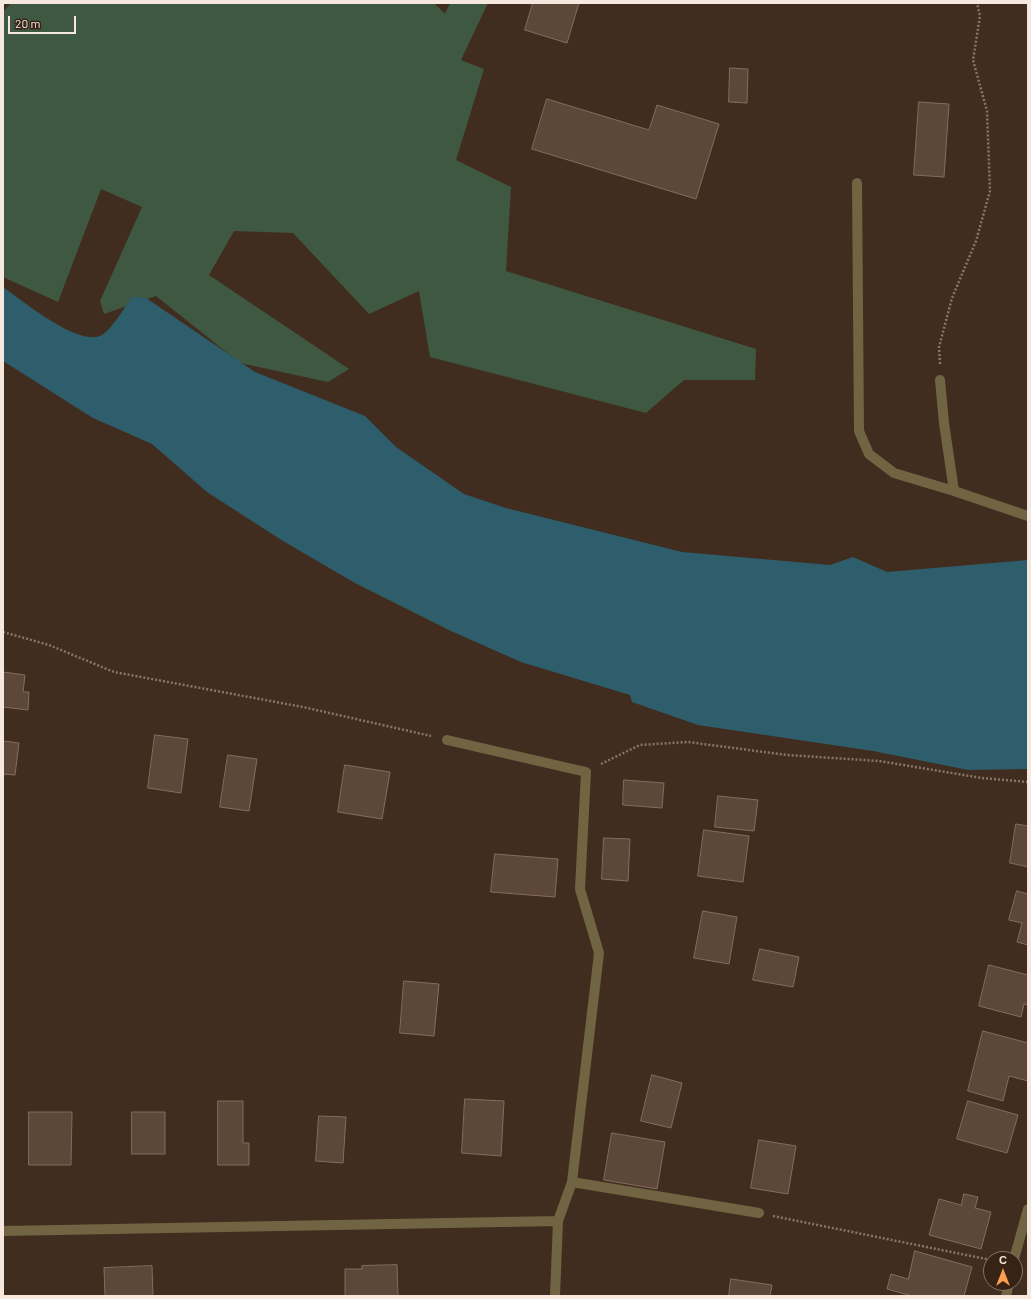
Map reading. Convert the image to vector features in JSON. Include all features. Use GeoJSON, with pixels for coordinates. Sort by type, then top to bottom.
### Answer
{"type":"FeatureCollection","features":[{"type":"Feature","properties":{"kind":"street"},"geometry":{"type":"LineString","coordinates":[[857,183],[859,431],[869,454],[894,473],[1028,516]]}},
{"type":"Feature","properties":{"kind":"street"},"geometry":{"type":"LineString","coordinates":[[940,380],[944,423],[954,491]]}},
{"type":"Feature","properties":{"kind":"street"},"geometry":{"type":"LineString","coordinates":[[447,740],[586,772],[580,890],[599,953],[572,1182],[558,1221],[555,1296]]}},
{"type":"Feature","properties":{"kind":"street"},"geometry":{"type":"LineString","coordinates":[[572,1182],[759,1213]]}},
{"type":"Feature","properties":{"kind":"street"},"geometry":{"type":"LineString","coordinates":[[1016,1251],[1028,1209]]}},
{"type":"Feature","properties":{"kind":"street"},"geometry":{"type":"LineString","coordinates":[[3,1231],[558,1221]]}},
{"type":"Feature","properties":{"kind":"path"},"geometry":{"type":"LineString","coordinates":[[940,380],[939,347],[952,298],[976,241],[990,191],[987,111],[973,60],[980,16],[977,3]]}},
{"type":"Feature","properties":{"kind":"path"},"geometry":{"type":"LineString","coordinates":[[3,632],[49,645],[114,672],[303,707],[447,740]]}},
{"type":"Feature","properties":{"kind":"path"},"geometry":{"type":"LineString","coordinates":[[586,772],[640,745],[688,742],[787,755],[879,761],[982,778],[1028,782]]}},
{"type":"Feature","properties":{"kind":"path"},"geometry":{"type":"LineString","coordinates":[[759,1213],[983,1258]]}},
{"type":"Feature","properties":{"kind":"green space"},"geometry":{"type":"Polygon","coordinates":[[[11,3],[434,3],[445,14],[450,3],[488,3],[461,60],[484,69],[456,160],[511,187],[506,271],[756,349],[755,380],[684,380],[646,413],[430,357],[419,291],[369,314],[293,233],[234,231],[209,275],[349,369],[328,382],[240,363],[156,296],[104,314],[100,301],[142,207],[101,189],[58,302],[3,277],[3,12],[11,3]]]}},
{"type":"Feature","properties":{"kind":"water"},"geometry":{"type":"Polygon","coordinates":[[[3,287],[51,321],[80,335],[92,337],[102,335],[109,329],[132,297],[146,298],[255,372],[365,416],[396,447],[464,494],[506,508],[682,552],[830,565],[853,557],[887,572],[1028,560],[1028,769],[968,770],[873,751],[698,725],[632,702],[630,695],[521,662],[451,631],[355,583],[283,541],[207,492],[152,444],[93,418],[3,361],[3,287]]]}},
{"type":"Feature","properties":{"kind":"building"},"geometry":{"type":"Polygon","coordinates":[[[533,3],[579,3],[567,43],[525,30],[533,3]]]}},
{"type":"Feature","properties":{"kind":"building"},"geometry":{"type":"Polygon","coordinates":[[[730,68],[748,69],[747,103],[729,102],[730,68]]]}},
{"type":"Feature","properties":{"kind":"building"},"geometry":{"type":"Polygon","coordinates":[[[547,99],[649,130],[657,105],[719,124],[696,199],[532,149],[547,99]]]}},
{"type":"Feature","properties":{"kind":"building"},"geometry":{"type":"Polygon","coordinates":[[[919,102],[949,104],[944,177],[914,175],[919,102]]]}},
{"type":"Feature","properties":{"kind":"building"},"geometry":{"type":"Polygon","coordinates":[[[3,672],[25,675],[23,692],[29,692],[28,710],[3,707],[3,672]]]}},
{"type":"Feature","properties":{"kind":"building"},"geometry":{"type":"Polygon","coordinates":[[[155,735],[188,739],[181,793],[148,788],[155,735]]]}},
{"type":"Feature","properties":{"kind":"building"},"geometry":{"type":"Polygon","coordinates":[[[3,741],[19,743],[15,775],[3,774],[3,741]]]}},
{"type":"Feature","properties":{"kind":"building"},"geometry":{"type":"Polygon","coordinates":[[[228,755],[257,759],[249,811],[220,807],[228,755]]]}},
{"type":"Feature","properties":{"kind":"building"},"geometry":{"type":"Polygon","coordinates":[[[345,765],[390,772],[382,819],[338,812],[345,765]]]}},
{"type":"Feature","properties":{"kind":"building"},"geometry":{"type":"Polygon","coordinates":[[[624,780],[664,783],[662,808],[623,805],[624,780]]]}},
{"type":"Feature","properties":{"kind":"building"},"geometry":{"type":"Polygon","coordinates":[[[718,796],[758,800],[754,831],[715,827],[718,796]]]}},
{"type":"Feature","properties":{"kind":"building"},"geometry":{"type":"Polygon","coordinates":[[[1016,824],[1028,826],[1028,867],[1010,863],[1016,824]]]}},
{"type":"Feature","properties":{"kind":"building"},"geometry":{"type":"Polygon","coordinates":[[[704,830],[749,836],[743,882],[698,876],[704,830]]]}},
{"type":"Feature","properties":{"kind":"building"},"geometry":{"type":"Polygon","coordinates":[[[604,838],[630,839],[628,881],[602,879],[604,838]]]}},
{"type":"Feature","properties":{"kind":"building"},"geometry":{"type":"Polygon","coordinates":[[[495,854],[558,859],[555,897],[491,892],[495,854]]]}},
{"type":"Feature","properties":{"kind":"building"},"geometry":{"type":"Polygon","coordinates":[[[1017,891],[1028,894],[1028,945],[1017,942],[1022,923],[1009,920],[1017,891]]]}},
{"type":"Feature","properties":{"kind":"building"},"geometry":{"type":"Polygon","coordinates":[[[703,911],[737,917],[729,964],[694,958],[703,911]]]}},
{"type":"Feature","properties":{"kind":"building"},"geometry":{"type":"Polygon","coordinates":[[[760,949],[799,957],[793,987],[753,980],[760,949]]]}},
{"type":"Feature","properties":{"kind":"building"},"geometry":{"type":"Polygon","coordinates":[[[989,965],[1028,975],[1028,1005],[1024,1004],[1021,1017],[979,1006],[989,965]]]}},
{"type":"Feature","properties":{"kind":"building"},"geometry":{"type":"Polygon","coordinates":[[[404,981],[439,984],[434,1036],[400,1033],[404,981]]]}},
{"type":"Feature","properties":{"kind":"building"},"geometry":{"type":"Polygon","coordinates":[[[983,1031],[1028,1043],[1028,1081],[1009,1076],[1003,1101],[968,1091],[983,1031]]]}},
{"type":"Feature","properties":{"kind":"building"},"geometry":{"type":"Polygon","coordinates":[[[652,1075],[682,1083],[671,1128],[641,1121],[652,1075]]]}},
{"type":"Feature","properties":{"kind":"building"},"geometry":{"type":"Polygon","coordinates":[[[465,1099],[504,1101],[501,1156],[462,1153],[465,1099]]]}},
{"type":"Feature","properties":{"kind":"building"},"geometry":{"type":"Polygon","coordinates":[[[218,1101],[243,1101],[243,1143],[249,1143],[249,1165],[218,1165],[218,1101]]]}},
{"type":"Feature","properties":{"kind":"building"},"geometry":{"type":"Polygon","coordinates":[[[968,1101],[1018,1115],[1007,1153],[957,1139],[968,1101]]]}},
{"type":"Feature","properties":{"kind":"building"},"geometry":{"type":"Polygon","coordinates":[[[29,1112],[72,1112],[71,1165],[29,1165],[29,1112]]]}},
{"type":"Feature","properties":{"kind":"building"},"geometry":{"type":"Polygon","coordinates":[[[132,1112],[165,1112],[165,1154],[132,1154],[132,1112]]]}},
{"type":"Feature","properties":{"kind":"building"},"geometry":{"type":"Polygon","coordinates":[[[319,1116],[346,1117],[343,1163],[316,1161],[319,1116]]]}},
{"type":"Feature","properties":{"kind":"building"},"geometry":{"type":"Polygon","coordinates":[[[612,1133],[665,1142],[657,1189],[604,1180],[612,1133]]]}},
{"type":"Feature","properties":{"kind":"building"},"geometry":{"type":"Polygon","coordinates":[[[759,1140],[796,1146],[788,1194],[751,1188],[759,1140]]]}},
{"type":"Feature","properties":{"kind":"building"},"geometry":{"type":"Polygon","coordinates":[[[964,1194],[978,1197],[975,1208],[991,1212],[981,1249],[929,1235],[939,1199],[961,1205],[964,1194]]]}},
{"type":"Feature","properties":{"kind":"building"},"geometry":{"type":"Polygon","coordinates":[[[915,1251],[972,1267],[964,1296],[912,1296],[887,1289],[891,1274],[908,1279],[915,1251]]]}},
{"type":"Feature","properties":{"kind":"building"},"geometry":{"type":"Polygon","coordinates":[[[397,1265],[398,1296],[345,1296],[345,1269],[362,1269],[362,1266],[397,1265]]]}},
{"type":"Feature","properties":{"kind":"building"},"geometry":{"type":"Polygon","coordinates":[[[152,1266],[153,1296],[105,1296],[104,1268],[152,1266]]]}},
{"type":"Feature","properties":{"kind":"building"},"geometry":{"type":"Polygon","coordinates":[[[731,1279],[772,1285],[770,1296],[729,1296],[731,1279]]]}}]}
